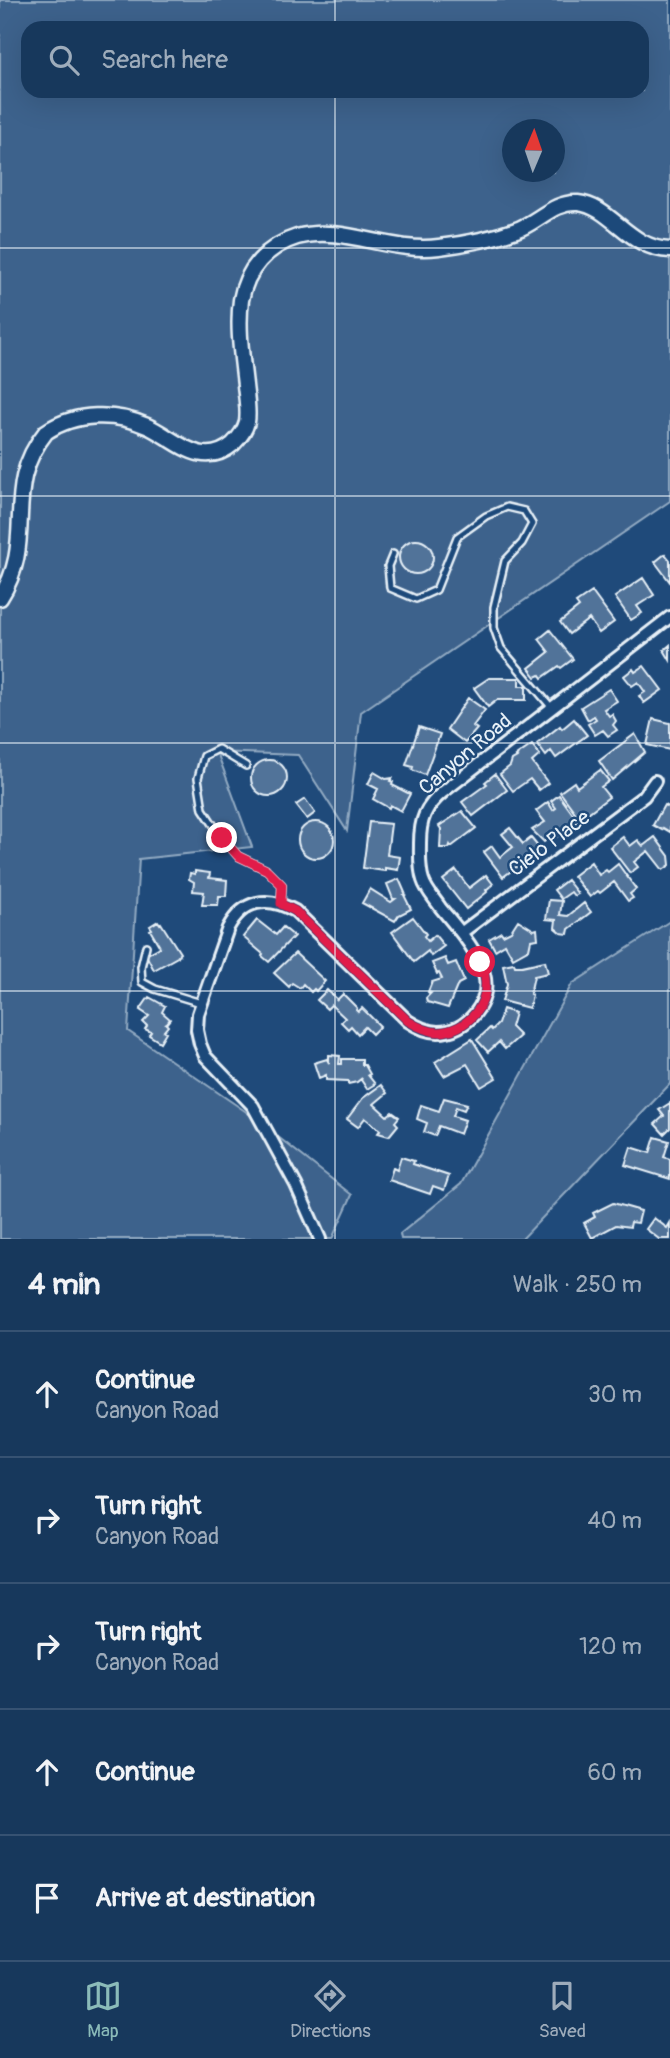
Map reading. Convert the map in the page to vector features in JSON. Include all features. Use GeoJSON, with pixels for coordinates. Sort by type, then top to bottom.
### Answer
{"type":"FeatureCollection","features":[{"type":"Feature","properties":{"kind":"street"},"geometry":{"type":"LineString","coordinates":[[12,465],[47,431],[72,419],[100,416],[125,418],[150,427],[185,449],[197,453],[210,454],[233,443],[242,433],[247,421],[239,311],[244,287],[264,256],[296,237],[318,233],[412,248],[436,248],[511,232],[557,207],[578,203],[598,211],[646,246],[670,250]]}},
{"type":"Feature","properties":{"kind":"street"},"geometry":{"type":"LineString","coordinates":[[0,598],[7,585],[11,563],[5,512]]}},
{"type":"Feature","properties":{"kind":"street","name":"Canyon Road"},"geometry":{"type":"LineString","coordinates":[[281,904],[295,911],[408,1021],[422,1029],[438,1032],[454,1029],[468,1021],[479,1009],[485,993],[485,977],[480,962],[429,893],[422,879],[419,862],[420,824],[425,811],[443,792],[670,617]]}},
{"type":"Feature","properties":{"kind":"street","name":"Cielo Place"},"geometry":{"type":"LineString","coordinates":[[461,933],[644,796],[655,781]]}},
{"type":"Feature","properties":{"kind":"street"},"geometry":{"type":"LineString","coordinates":[[281,904],[257,902],[235,915],[201,1003],[197,1030],[205,1056],[253,1106],[296,1185],[320,1239]]}},
{"type":"Feature","properties":{"kind":"lane"},"geometry":{"type":"LineString","coordinates":[[393,554],[388,566],[390,588],[416,599],[436,590],[457,537],[485,516],[507,507],[524,511],[532,524],[522,543],[505,561],[494,607],[494,628],[501,648],[552,708]]}},
{"type":"Feature","properties":{"kind":"lane"},"geometry":{"type":"LineString","coordinates":[[246,766],[218,749],[204,756],[198,778],[202,809],[238,856],[267,870],[282,885],[281,904]]}},
{"type":"Feature","properties":{"kind":"lane"},"geometry":{"type":"LineString","coordinates":[[146,946],[141,967],[142,982],[155,989],[201,1003]]}},
{"type":"Feature","properties":{"kind":"shaded area"},"geometry":{"type":"Polygon","coordinates":[[[0,0],[670,0],[670,501],[361,712],[347,831],[298,755],[217,752],[252,847],[139,859],[128,1031],[245,1111],[352,1195],[332,1239],[0,1239],[0,0]]]}},
{"type":"Feature","properties":{"kind":"shaded area"},"geometry":{"type":"Polygon","coordinates":[[[670,921],[670,1084],[522,1239],[401,1239],[400,1234],[461,1184],[572,984],[670,921]]]}},
{"type":"Feature","properties":{"kind":"building"},"geometry":{"type":"Polygon","coordinates":[[[416,540],[428,545],[433,557],[428,569],[416,574],[404,569],[399,557],[404,545],[416,540]]]}},
{"type":"Feature","properties":{"kind":"building"},"geometry":{"type":"Polygon","coordinates":[[[665,554],[670,560],[670,582],[655,562],[665,554]]]}},
{"type":"Feature","properties":{"kind":"building"},"geometry":{"type":"Polygon","coordinates":[[[643,578],[654,595],[637,606],[642,613],[631,620],[615,597],[643,578]]]}},
{"type":"Feature","properties":{"kind":"building"},"geometry":{"type":"Polygon","coordinates":[[[592,592],[614,622],[599,633],[589,619],[569,634],[560,622],[579,607],[576,603],[592,592]]]}},
{"type":"Feature","properties":{"kind":"building"},"geometry":{"type":"Polygon","coordinates":[[[550,630],[573,659],[542,678],[540,675],[536,677],[529,668],[549,652],[539,639],[550,630]]]}},
{"type":"Feature","properties":{"kind":"building"},"geometry":{"type":"Polygon","coordinates":[[[670,645],[670,660],[664,650],[670,645]]]}},
{"type":"Feature","properties":{"kind":"building"},"geometry":{"type":"Polygon","coordinates":[[[644,666],[662,690],[644,703],[639,696],[645,692],[638,682],[632,686],[624,676],[633,669],[635,672],[644,666]]]}},
{"type":"Feature","properties":{"kind":"building"},"geometry":{"type":"Polygon","coordinates":[[[489,678],[519,678],[519,686],[526,686],[526,700],[497,700],[488,707],[474,688],[489,678]]]}},
{"type":"Feature","properties":{"kind":"building"},"geometry":{"type":"Polygon","coordinates":[[[609,689],[617,701],[604,709],[609,716],[612,714],[616,721],[613,725],[617,730],[608,736],[603,730],[595,735],[588,724],[596,719],[594,716],[588,720],[581,707],[609,689]]]}},
{"type":"Feature","properties":{"kind":"building"},"geometry":{"type":"Polygon","coordinates":[[[468,698],[485,710],[473,726],[477,729],[465,743],[447,729],[468,698]]]}},
{"type":"Feature","properties":{"kind":"building"},"geometry":{"type":"Polygon","coordinates":[[[574,719],[587,735],[556,758],[551,751],[546,756],[537,744],[574,719]]]}},
{"type":"Feature","properties":{"kind":"building"},"geometry":{"type":"Polygon","coordinates":[[[653,719],[670,723],[670,750],[647,745],[653,719]]]}},
{"type":"Feature","properties":{"kind":"building"},"geometry":{"type":"Polygon","coordinates":[[[419,727],[440,734],[425,775],[406,765],[419,727]]]}},
{"type":"Feature","properties":{"kind":"building"},"geometry":{"type":"Polygon","coordinates":[[[635,734],[645,752],[612,780],[599,761],[635,734]]]}},
{"type":"Feature","properties":{"kind":"building"},"geometry":{"type":"Polygon","coordinates":[[[532,745],[540,755],[532,762],[548,783],[539,790],[530,779],[513,791],[500,774],[510,766],[516,756],[532,745]]]}},
{"type":"Feature","properties":{"kind":"building"},"geometry":{"type":"Polygon","coordinates":[[[269,760],[281,766],[287,778],[281,790],[269,796],[257,790],[251,778],[257,766],[269,760]]]}},
{"type":"Feature","properties":{"kind":"building"},"geometry":{"type":"Polygon","coordinates":[[[600,770],[609,781],[601,787],[609,797],[580,819],[560,792],[574,782],[577,787],[600,770]]]}},
{"type":"Feature","properties":{"kind":"building"},"geometry":{"type":"Polygon","coordinates":[[[374,772],[386,779],[392,778],[392,785],[410,794],[401,811],[373,799],[378,789],[368,784],[374,772]]]}},
{"type":"Feature","properties":{"kind":"building"},"geometry":{"type":"Polygon","coordinates":[[[495,774],[507,790],[473,816],[462,802],[487,784],[485,782],[495,774]]]}},
{"type":"Feature","properties":{"kind":"building"},"geometry":{"type":"Polygon","coordinates":[[[559,795],[578,821],[544,842],[532,830],[545,822],[536,811],[548,802],[553,810],[556,808],[551,801],[559,795]]]}},
{"type":"Feature","properties":{"kind":"building"},"geometry":{"type":"Polygon","coordinates":[[[305,799],[315,813],[307,819],[296,805],[305,799]]]}},
{"type":"Feature","properties":{"kind":"building"},"geometry":{"type":"Polygon","coordinates":[[[664,805],[670,808],[670,832],[653,825],[664,805]]]}},
{"type":"Feature","properties":{"kind":"building"},"geometry":{"type":"Polygon","coordinates":[[[462,811],[476,828],[451,847],[440,848],[439,826],[462,811]]]}},
{"type":"Feature","properties":{"kind":"building"},"geometry":{"type":"Polygon","coordinates":[[[316,822],[329,827],[334,840],[329,853],[316,858],[303,853],[298,840],[303,827],[316,822]]]}},
{"type":"Feature","properties":{"kind":"building"},"geometry":{"type":"Polygon","coordinates":[[[369,822],[391,824],[387,855],[400,857],[398,870],[363,868],[369,822]]]}},
{"type":"Feature","properties":{"kind":"building"},"geometry":{"type":"Polygon","coordinates":[[[510,828],[523,844],[531,838],[540,849],[503,877],[484,852],[492,846],[500,857],[513,847],[502,834],[510,828]]]}},
{"type":"Feature","properties":{"kind":"building"},"geometry":{"type":"Polygon","coordinates":[[[623,837],[630,846],[638,840],[643,846],[655,837],[669,856],[670,865],[663,870],[648,851],[634,862],[638,867],[630,873],[610,847],[623,837]]]}},
{"type":"Feature","properties":{"kind":"building"},"geometry":{"type":"Polygon","coordinates":[[[591,862],[599,875],[618,864],[636,889],[630,894],[633,898],[628,901],[614,882],[590,897],[573,876],[591,862]]]}},
{"type":"Feature","properties":{"kind":"building"},"geometry":{"type":"Polygon","coordinates":[[[456,870],[469,888],[486,875],[493,884],[466,909],[443,880],[456,870]]]}},
{"type":"Feature","properties":{"kind":"building"},"geometry":{"type":"Polygon","coordinates":[[[195,871],[210,873],[209,878],[227,880],[226,896],[219,896],[218,905],[202,905],[204,892],[193,891],[194,882],[189,879],[190,873],[195,874],[195,871]]]}},
{"type":"Feature","properties":{"kind":"building"},"geometry":{"type":"Polygon","coordinates":[[[399,879],[411,909],[399,915],[395,921],[362,903],[370,889],[391,902],[395,899],[387,884],[399,879]]]}},
{"type":"Feature","properties":{"kind":"building"},"geometry":{"type":"Polygon","coordinates":[[[567,880],[578,894],[574,896],[571,892],[561,899],[554,890],[567,880]]]}},
{"type":"Feature","properties":{"kind":"building"},"geometry":{"type":"Polygon","coordinates":[[[549,900],[562,901],[560,915],[568,916],[584,903],[591,912],[569,929],[568,934],[561,933],[555,928],[556,920],[546,919],[549,900]]]}},
{"type":"Feature","properties":{"kind":"building"},"geometry":{"type":"Polygon","coordinates":[[[413,917],[428,941],[435,935],[444,946],[431,956],[428,951],[414,962],[392,932],[413,917]]]}},
{"type":"Feature","properties":{"kind":"building"},"geometry":{"type":"Polygon","coordinates":[[[257,920],[276,935],[283,927],[294,936],[269,962],[243,937],[257,920]]]}},
{"type":"Feature","properties":{"kind":"building"},"geometry":{"type":"Polygon","coordinates":[[[518,920],[534,930],[537,929],[538,939],[531,940],[529,949],[513,958],[505,944],[495,950],[489,939],[501,932],[503,935],[511,931],[518,920]]]}},
{"type":"Feature","properties":{"kind":"building"},"geometry":{"type":"Polygon","coordinates":[[[158,921],[180,953],[154,970],[146,955],[160,947],[150,930],[150,926],[158,921]]]}},
{"type":"Feature","properties":{"kind":"building"},"geometry":{"type":"Polygon","coordinates":[[[295,953],[325,981],[316,991],[314,989],[311,992],[303,984],[300,988],[292,983],[289,987],[274,973],[295,953]]]}},
{"type":"Feature","properties":{"kind":"building"},"geometry":{"type":"Polygon","coordinates":[[[445,958],[448,965],[456,962],[464,981],[458,984],[448,1008],[427,1002],[426,998],[431,993],[428,992],[432,982],[442,979],[432,963],[445,958]]]}},
{"type":"Feature","properties":{"kind":"building"},"geometry":{"type":"Polygon","coordinates":[[[545,961],[548,973],[534,976],[529,1008],[502,1001],[507,984],[503,965],[514,963],[515,966],[522,966],[545,961]]]}},
{"type":"Feature","properties":{"kind":"building"},"geometry":{"type":"Polygon","coordinates":[[[327,990],[336,1001],[343,994],[358,1012],[362,1008],[380,1026],[372,1034],[365,1027],[358,1034],[351,1026],[348,1029],[341,1022],[345,1018],[331,1005],[327,1009],[317,1000],[327,990]]]}},
{"type":"Feature","properties":{"kind":"building"},"geometry":{"type":"Polygon","coordinates":[[[149,997],[165,1006],[162,1012],[170,1019],[160,1042],[145,1029],[147,1026],[143,1022],[149,1016],[140,1010],[149,997]]]}},
{"type":"Feature","properties":{"kind":"building"},"geometry":{"type":"Polygon","coordinates":[[[503,1009],[515,1013],[511,1027],[520,1036],[505,1049],[499,1042],[488,1052],[477,1040],[498,1024],[503,1009]]]}},
{"type":"Feature","properties":{"kind":"building"},"geometry":{"type":"Polygon","coordinates":[[[472,1039],[496,1078],[481,1087],[467,1064],[444,1076],[435,1062],[472,1039]]]}},
{"type":"Feature","properties":{"kind":"building"},"geometry":{"type":"Polygon","coordinates":[[[329,1055],[340,1056],[339,1064],[342,1064],[342,1059],[362,1059],[362,1065],[365,1065],[375,1084],[367,1089],[362,1078],[348,1084],[348,1081],[326,1080],[326,1075],[319,1078],[314,1063],[327,1059],[329,1063],[329,1055]]]}},
{"type":"Feature","properties":{"kind":"building"},"geometry":{"type":"Polygon","coordinates":[[[381,1085],[387,1093],[374,1104],[387,1116],[392,1112],[399,1117],[395,1122],[398,1125],[389,1136],[378,1133],[380,1130],[365,1118],[358,1127],[347,1119],[363,1098],[381,1085]]]}},
{"type":"Feature","properties":{"kind":"building"},"geometry":{"type":"Polygon","coordinates":[[[444,1098],[467,1104],[464,1110],[456,1107],[453,1116],[465,1120],[460,1134],[439,1126],[435,1136],[424,1132],[427,1123],[417,1119],[421,1105],[439,1111],[444,1098]]]}},
{"type":"Feature","properties":{"kind":"building"},"geometry":{"type":"Polygon","coordinates":[[[670,1103],[670,1128],[664,1134],[655,1124],[664,1116],[659,1110],[670,1103]]]}},
{"type":"Feature","properties":{"kind":"building"},"geometry":{"type":"Polygon","coordinates":[[[655,1137],[669,1141],[664,1157],[670,1159],[670,1179],[625,1165],[631,1147],[650,1153],[655,1137]]]}},
{"type":"Feature","properties":{"kind":"building"},"geometry":{"type":"Polygon","coordinates":[[[401,1157],[449,1176],[444,1190],[433,1186],[430,1194],[389,1180],[393,1168],[397,1170],[401,1157]]]}},
{"type":"Feature","properties":{"kind":"building"},"geometry":{"type":"Polygon","coordinates":[[[613,1203],[641,1211],[638,1223],[631,1222],[630,1227],[616,1225],[592,1238],[584,1223],[595,1217],[593,1213],[613,1203]]]}},
{"type":"Feature","properties":{"kind":"building"},"geometry":{"type":"Polygon","coordinates":[[[654,1218],[667,1228],[670,1223],[670,1239],[659,1239],[646,1229],[654,1218]]]}},
{"type":"Feature","properties":{"kind":"route"},"geometry":{"type":"LineString","coordinates":[[222,838],[238,856],[267,870],[282,885],[281,904],[295,911],[408,1021],[422,1029],[438,1032],[454,1029],[468,1021],[479,1009],[485,993],[485,977],[480,962]]}}]}
